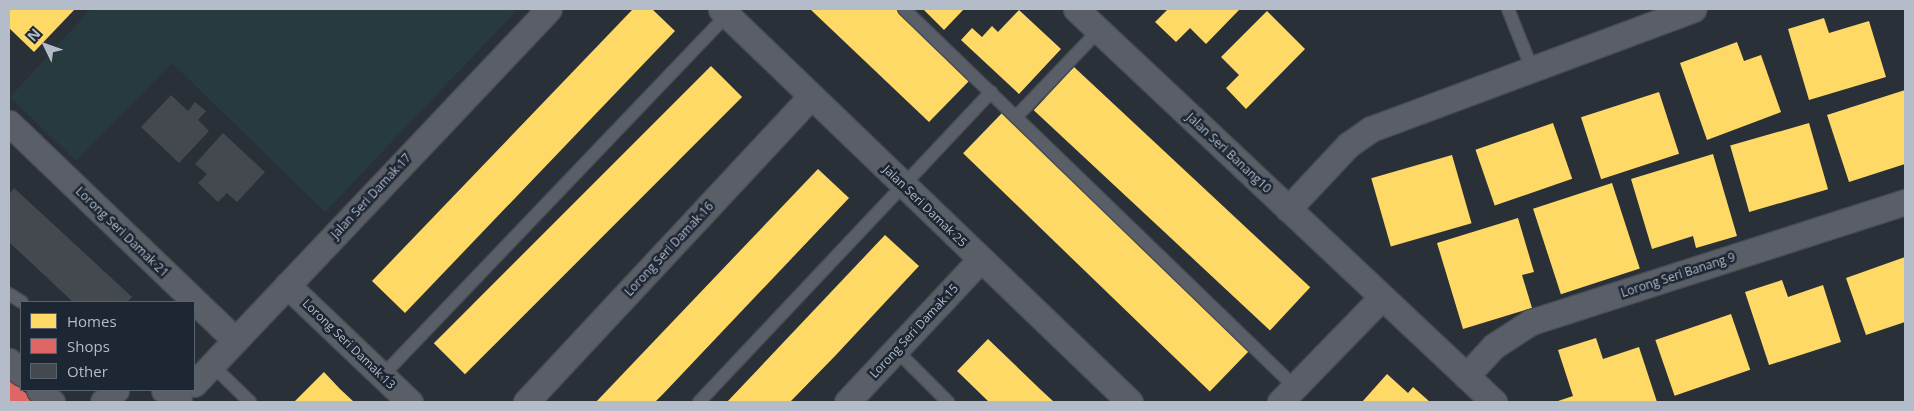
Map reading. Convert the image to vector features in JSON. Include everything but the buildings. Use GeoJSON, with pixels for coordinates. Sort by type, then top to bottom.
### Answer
{"type":"FeatureCollection","features":[{"type":"Feature","properties":{"kind":"street","name":"Jalan Seri Damak 17"},"geometry":{"type":"LineString","coordinates":[[195,380],[236,340],[549,9]]}},
{"type":"Feature","properties":{"kind":"street","name":"Jalan Seri Banang10"},"geometry":{"type":"LineString","coordinates":[[1076,9],[1494,402]]}},
{"type":"Feature","properties":{"kind":"street"},"geometry":{"type":"LineString","coordinates":[[1288,209],[1365,132],[1693,9]]}},
{"type":"Feature","properties":{"kind":"street","name":"Jalan Seri Damak 25"},"geometry":{"type":"LineString","coordinates":[[724,12],[1130,402]]}},
{"type":"Feature","properties":{"kind":"street","name":"Lorong Seri Damak 16"},"geometry":{"type":"LineString","coordinates":[[526,402],[811,96]]}},
{"type":"Feature","properties":{"kind":"street","name":"Lorong Seri Damak 21"},"geometry":{"type":"LineString","coordinates":[[9,123],[236,340]]}},
{"type":"Feature","properties":{"kind":"street","name":"Lorong Seri Banang 9"},"geometry":{"type":"LineString","coordinates":[[1466,376],[1494,346],[1531,322],[1905,202]]}},
{"type":"Feature","properties":{"kind":"street","name":"Lorong Seri Damak 15"},"geometry":{"type":"LineString","coordinates":[[847,402],[981,259]]}},
{"type":"Feature","properties":{"kind":"street","name":"Lorong Seri Damak 13"},"geometry":{"type":"LineString","coordinates":[[287,285],[410,402]]}},
{"type":"Feature","properties":{"kind":"street"},"geometry":{"type":"LineString","coordinates":[[1288,394],[1389,304]]}},
{"type":"Feature","properties":{"kind":"street"},"geometry":{"type":"LineString","coordinates":[[9,361],[20,372]]}},
{"type":"Feature","properties":{"kind":"street"},"geometry":{"type":"LineString","coordinates":[[103,402],[115,391]]}},
{"type":"Feature","properties":{"kind":"lane"},"geometry":{"type":"LineString","coordinates":[[904,9],[1016,117],[1288,394]]}},
{"type":"Feature","properties":{"kind":"lane"},"geometry":{"type":"LineString","coordinates":[[1508,9],[1532,69]]}},
{"type":"Feature","properties":{"kind":"lane"},"geometry":{"type":"LineString","coordinates":[[382,376],[724,12]]}},
{"type":"Feature","properties":{"kind":"lane"},"geometry":{"type":"LineString","coordinates":[[1016,117],[1099,30]]}},
{"type":"Feature","properties":{"kind":"lane"},"geometry":{"type":"LineString","coordinates":[[699,402],[991,92]]}},
{"type":"Feature","properties":{"kind":"lane"},"geometry":{"type":"LineString","coordinates":[[9,294],[20,301]]}},
{"type":"Feature","properties":{"kind":"lane"},"geometry":{"type":"LineString","coordinates":[[896,350],[948,402]]}},
{"type":"Feature","properties":{"kind":"lane"},"geometry":{"type":"LineString","coordinates":[[212,365],[250,402]]}},
{"type":"Feature","properties":{"kind":"green space"},"geometry":{"type":"Polygon","coordinates":[[[91,9],[518,9],[325,212],[172,63],[76,161],[10,97],[91,9]]]}}]}
